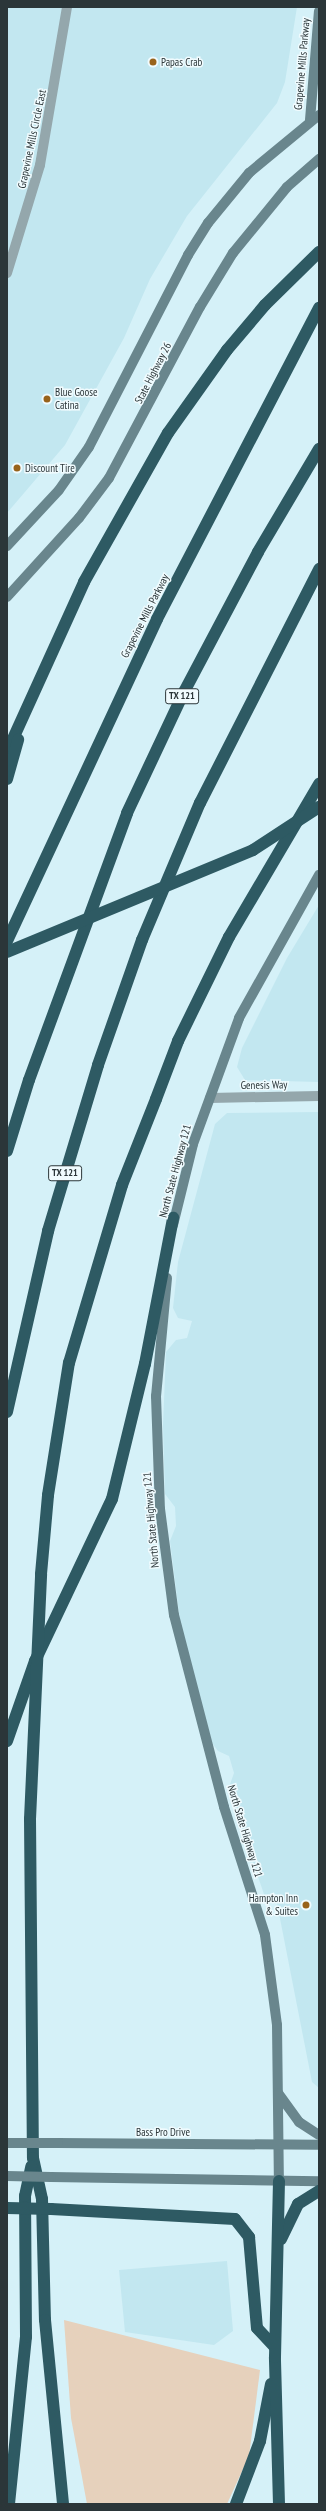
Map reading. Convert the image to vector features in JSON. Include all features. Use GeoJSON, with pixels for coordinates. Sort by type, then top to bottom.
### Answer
{"type":"FeatureCollection","features":[{"type":"Feature","properties":{"kind":"highway"},"geometry":{"type":"LineString","coordinates":[[7,752],[22,726],[84,582],[168,433],[226,350],[265,305],[319,252]]}},
{"type":"Feature","properties":{"kind":"highway","name":"Grapevine Mills Parkway"},"geometry":{"type":"LineString","coordinates":[[7,941],[157,619],[319,308]]}},
{"type":"Feature","properties":{"kind":"highway","name":"TX 121"},"geometry":{"type":"LineString","coordinates":[[7,1151],[14,1127],[103,874],[139,786],[258,552],[319,448]]}},
{"type":"Feature","properties":{"kind":"highway","name":"TX 121"},"geometry":{"type":"LineString","coordinates":[[7,1412],[48,1231],[98,1064],[142,940],[200,803],[319,569]]}},
{"type":"Feature","properties":{"kind":"highway"},"geometry":{"type":"LineString","coordinates":[[7,779],[22,726]]}},
{"type":"Feature","properties":{"kind":"highway"},"geometry":{"type":"LineString","coordinates":[[63,2504],[45,2320],[42,2199],[33,2158],[30,1819],[40,1574],[48,1495],[69,1364],[122,1185],[178,1041],[229,937],[318,785]]}},
{"type":"Feature","properties":{"kind":"highway"},"geometry":{"type":"LineString","coordinates":[[7,952],[240,856],[319,807]]}},
{"type":"Feature","properties":{"kind":"highway"},"geometry":{"type":"LineString","coordinates":[[7,1141],[14,1127]]}},
{"type":"Feature","properties":{"kind":"highway"},"geometry":{"type":"LineString","coordinates":[[7,1740],[35,1661],[112,1499],[145,1364],[173,1218]]}},
{"type":"Feature","properties":{"kind":"highway"},"geometry":{"type":"LineString","coordinates":[[9,2504],[26,2338],[25,2196],[33,2158]]}},
{"type":"Feature","properties":{"kind":"highway"},"geometry":{"type":"LineString","coordinates":[[279,2181],[275,2352],[279,2504]]}},
{"type":"Feature","properties":{"kind":"highway"},"geometry":{"type":"LineString","coordinates":[[278,2246],[298,2204],[319,2191]]}},
{"type":"Feature","properties":{"kind":"highway"},"geometry":{"type":"LineString","coordinates":[[7,2208],[234,2219],[249,2237],[257,2328],[275,2352],[260,2440],[236,2504]]}},
{"type":"Feature","properties":{"kind":"main road","name":"Grapevine Mills Parkway"},"geometry":{"type":"LineString","coordinates":[[314,117],[319,11]]}},
{"type":"Feature","properties":{"kind":"main road","name":"State Highway 26"},"geometry":{"type":"LineString","coordinates":[[7,546],[59,490],[81,460],[208,223],[249,173],[314,117]]}},
{"type":"Feature","properties":{"kind":"main road","name":"State Highway 26"},"geometry":{"type":"LineString","coordinates":[[7,598],[79,518],[109,478],[200,307],[233,253],[287,187],[319,160]]}},
{"type":"Feature","properties":{"kind":"main road","name":"North State Highway 121"},"geometry":{"type":"LineString","coordinates":[[279,2181],[277,2025],[265,1935],[224,1807],[174,1614],[160,1509],[156,1396],[173,1218],[210,1098],[239,1018],[319,875]]}},
{"type":"Feature","properties":{"kind":"main road"},"geometry":{"type":"LineString","coordinates":[[278,2093],[299,2122],[319,2135]]}},
{"type":"Feature","properties":{"kind":"main road","name":"Bass Pro Drive"},"geometry":{"type":"LineString","coordinates":[[7,2143],[278,2147],[319,2145]]}},
{"type":"Feature","properties":{"kind":"main road"},"geometry":{"type":"LineString","coordinates":[[7,2176],[319,2181]]}},
{"type":"Feature","properties":{"kind":"street","name":"Grapevine Mills Circle East"},"geometry":{"type":"LineString","coordinates":[[7,273],[40,165],[67,7]]}},
{"type":"Feature","properties":{"kind":"street","name":"Genesis Way"},"geometry":{"type":"LineString","coordinates":[[210,1098],[319,1096]]}},
{"type":"Feature","properties":{"kind":"shaded area"},"geometry":{"type":"Polygon","coordinates":[[[7,7],[297,7],[285,82],[277,103],[187,216],[150,279],[124,338],[65,445],[7,513],[7,7]]]}},
{"type":"Feature","properties":{"kind":"shaded area"},"geometry":{"type":"Polygon","coordinates":[[[319,905],[319,1082],[245,1080],[237,1067],[242,1048],[287,958],[319,905]]]}},
{"type":"Feature","properties":{"kind":"shaded area"},"geometry":{"type":"Polygon","coordinates":[[[319,1112],[319,2088],[312,2082],[275,1893],[265,1897],[228,1790],[234,1773],[229,1756],[218,1751],[212,1743],[180,1621],[170,1541],[176,1526],[175,1507],[165,1494],[163,1425],[166,1352],[176,1340],[187,1338],[192,1321],[178,1318],[173,1308],[178,1262],[215,1124],[227,1113],[319,1112]]]}},
{"type":"Feature","properties":{"kind":"shaded area"},"geometry":{"type":"Polygon","coordinates":[[[227,2261],[233,2331],[214,2345],[125,2332],[119,2270],[227,2261]]]}},
{"type":"Feature","properties":{"kind":"shaded area"},"geometry":{"type":"Polygon","coordinates":[[[64,2320],[260,2370],[249,2456],[227,2504],[87,2504],[71,2418],[64,2320]]]}},
{"type":"Feature","properties":{"kind":"place","name":"Papas Crab"},"geometry":{"type":"Point","coordinates":[153,62]}},
{"type":"Feature","properties":{"kind":"place","name":"Blue Goose Catina"},"geometry":{"type":"Point","coordinates":[47,399]}},
{"type":"Feature","properties":{"kind":"place","name":"Discount Tire"},"geometry":{"type":"Point","coordinates":[17,468]}},
{"type":"Feature","properties":{"kind":"place","name":"Hampton Inn & Suites"},"geometry":{"type":"Point","coordinates":[306,1905]}}]}
